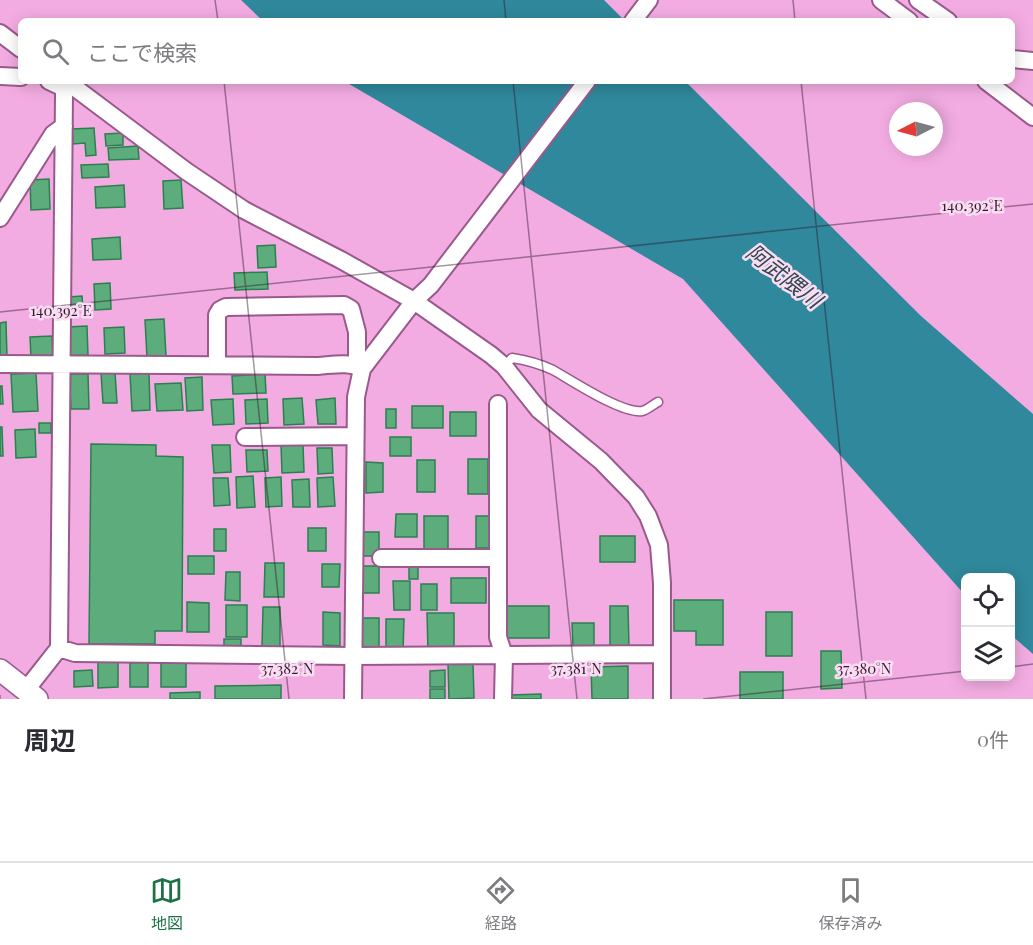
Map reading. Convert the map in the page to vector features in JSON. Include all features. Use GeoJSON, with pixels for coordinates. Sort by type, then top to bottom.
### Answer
{"type":"FeatureCollection","features":[{"type":"Feature","properties":{"kind":"street"},"geometry":{"type":"LineString","coordinates":[[635,18],[649,0]]}},
{"type":"Feature","properties":{"kind":"street"},"geometry":{"type":"LineString","coordinates":[[881,0],[905,18]]}},
{"type":"Feature","properties":{"kind":"street"},"geometry":{"type":"LineString","coordinates":[[918,0],[944,18]]}},
{"type":"Feature","properties":{"kind":"street"},"geometry":{"type":"LineString","coordinates":[[0,33],[18,47]]}},
{"type":"Feature","properties":{"kind":"street"},"geometry":{"type":"LineString","coordinates":[[1015,58],[1033,61]]}},
{"type":"Feature","properties":{"kind":"street"},"geometry":{"type":"LineString","coordinates":[[0,76],[18,77]]}},
{"type":"Feature","properties":{"kind":"street"},"geometry":{"type":"LineString","coordinates":[[0,670],[32,695],[59,648],[64,94],[67,84],[186,171],[244,210],[414,301],[491,355],[504,366],[539,410],[601,461],[636,497],[648,516],[659,545],[662,583],[662,699]]}},
{"type":"Feature","properties":{"kind":"street"},"geometry":{"type":"LineString","coordinates":[[360,368],[414,301],[431,285],[585,84]]}},
{"type":"Feature","properties":{"kind":"street"},"geometry":{"type":"LineString","coordinates":[[991,84],[1033,117]]}},
{"type":"Feature","properties":{"kind":"street"},"geometry":{"type":"LineString","coordinates":[[0,218],[53,134],[64,126]]}},
{"type":"Feature","properties":{"kind":"street"},"geometry":{"type":"LineString","coordinates":[[218,365],[217,315],[226,307],[344,305],[351,309],[356,324],[360,368],[356,397],[355,436],[353,699]]}},
{"type":"Feature","properties":{"kind":"street"},"geometry":{"type":"LineString","coordinates":[[0,364],[318,366],[346,364],[360,368]]}},
{"type":"Feature","properties":{"kind":"street"},"geometry":{"type":"LineString","coordinates":[[498,404],[498,637],[504,655],[503,699]]}},
{"type":"Feature","properties":{"kind":"street"},"geometry":{"type":"LineString","coordinates":[[245,437],[355,436]]}},
{"type":"Feature","properties":{"kind":"street"},"geometry":{"type":"LineString","coordinates":[[381,558],[498,558]]}},
{"type":"Feature","properties":{"kind":"street"},"geometry":{"type":"LineString","coordinates":[[59,648],[75,654],[354,656],[662,654]]}},
{"type":"Feature","properties":{"kind":"lane"},"geometry":{"type":"LineString","coordinates":[[504,366],[513,358],[523,359],[551,369],[627,409],[642,411],[658,402]]}},
{"type":"Feature","properties":{"kind":"water"},"geometry":{"type":"Polygon","coordinates":[[[241,0],[604,0],[622,18],[260,18],[241,0]]]}},
{"type":"Feature","properties":{"kind":"water","name":"阿武隈川"},"geometry":{"type":"Polygon","coordinates":[[[349,84],[688,84],[921,316],[1033,414],[1033,654],[1015,638],[1015,573],[961,573],[961,591],[683,279],[349,84]]]}},
{"type":"Feature","properties":{"kind":"building"},"geometry":{"type":"Polygon","coordinates":[[[94,128],[96,155],[86,156],[85,143],[73,144],[72,129],[94,128]]]}},
{"type":"Feature","properties":{"kind":"building"},"geometry":{"type":"Polygon","coordinates":[[[123,133],[123,145],[106,146],[105,134],[123,133]]]}},
{"type":"Feature","properties":{"kind":"building"},"geometry":{"type":"Polygon","coordinates":[[[138,146],[139,159],[109,160],[108,148],[138,146]]]}},
{"type":"Feature","properties":{"kind":"building"},"geometry":{"type":"Polygon","coordinates":[[[108,164],[109,177],[82,178],[81,165],[108,164]]]}},
{"type":"Feature","properties":{"kind":"building"},"geometry":{"type":"Polygon","coordinates":[[[49,179],[50,209],[31,210],[30,180],[49,179]]]}},
{"type":"Feature","properties":{"kind":"building"},"geometry":{"type":"Polygon","coordinates":[[[181,180],[183,208],[164,209],[163,181],[181,180]]]}},
{"type":"Feature","properties":{"kind":"building"},"geometry":{"type":"Polygon","coordinates":[[[124,185],[125,207],[96,208],[95,187],[124,185]]]}},
{"type":"Feature","properties":{"kind":"building"},"geometry":{"type":"Polygon","coordinates":[[[120,237],[121,259],[93,260],[92,239],[120,237]]]}},
{"type":"Feature","properties":{"kind":"building"},"geometry":{"type":"Polygon","coordinates":[[[275,245],[276,267],[258,268],[257,246],[275,245]]]}},
{"type":"Feature","properties":{"kind":"building"},"geometry":{"type":"Polygon","coordinates":[[[267,272],[268,289],[235,290],[234,273],[267,272]]]}},
{"type":"Feature","properties":{"kind":"building"},"geometry":{"type":"Polygon","coordinates":[[[110,283],[111,309],[95,310],[94,284],[110,283]]]}},
{"type":"Feature","properties":{"kind":"building"},"geometry":{"type":"Polygon","coordinates":[[[82,296],[83,308],[69,309],[68,297],[82,296]]]}},
{"type":"Feature","properties":{"kind":"building"},"geometry":{"type":"Polygon","coordinates":[[[164,319],[166,356],[147,357],[145,320],[164,319]]]}},
{"type":"Feature","properties":{"kind":"building"},"geometry":{"type":"Polygon","coordinates":[[[6,322],[7,357],[0,357],[0,323],[6,322]]]}},
{"type":"Feature","properties":{"kind":"building"},"geometry":{"type":"Polygon","coordinates":[[[87,326],[88,355],[68,356],[67,327],[87,326]]]}},
{"type":"Feature","properties":{"kind":"building"},"geometry":{"type":"Polygon","coordinates":[[[124,327],[125,353],[105,354],[104,328],[124,327]]]}},
{"type":"Feature","properties":{"kind":"building"},"geometry":{"type":"Polygon","coordinates":[[[52,336],[53,357],[31,358],[30,337],[52,336]]]}},
{"type":"Feature","properties":{"kind":"building"},"geometry":{"type":"Polygon","coordinates":[[[115,372],[117,403],[103,403],[101,373],[115,372]]]}},
{"type":"Feature","properties":{"kind":"building"},"geometry":{"type":"Polygon","coordinates":[[[36,373],[38,411],[13,412],[11,374],[36,373]]]}},
{"type":"Feature","properties":{"kind":"building"},"geometry":{"type":"Polygon","coordinates":[[[149,373],[150,410],[132,411],[130,374],[149,373]]]}},
{"type":"Feature","properties":{"kind":"building"},"geometry":{"type":"Polygon","coordinates":[[[69,374],[88,374],[89,409],[71,409],[69,374]]]}},
{"type":"Feature","properties":{"kind":"building"},"geometry":{"type":"Polygon","coordinates":[[[265,374],[266,393],[233,394],[232,376],[265,374]]]}},
{"type":"Feature","properties":{"kind":"building"},"geometry":{"type":"Polygon","coordinates":[[[202,377],[203,410],[187,411],[185,378],[202,377]]]}},
{"type":"Feature","properties":{"kind":"building"},"geometry":{"type":"Polygon","coordinates":[[[181,383],[183,410],[157,411],[155,384],[181,383]]]}},
{"type":"Feature","properties":{"kind":"building"},"geometry":{"type":"Polygon","coordinates":[[[0,386],[2,386],[3,404],[0,404],[0,386]]]}},
{"type":"Feature","properties":{"kind":"building"},"geometry":{"type":"Polygon","coordinates":[[[302,398],[304,424],[284,425],[283,399],[302,398]]]}},
{"type":"Feature","properties":{"kind":"building"},"geometry":{"type":"Polygon","coordinates":[[[335,398],[336,424],[318,424],[316,400],[335,398]]]}},
{"type":"Feature","properties":{"kind":"building"},"geometry":{"type":"Polygon","coordinates":[[[233,399],[234,424],[213,425],[211,400],[233,399]]]}},
{"type":"Feature","properties":{"kind":"building"},"geometry":{"type":"Polygon","coordinates":[[[267,399],[268,423],[246,424],[245,400],[267,399]]]}},
{"type":"Feature","properties":{"kind":"building"},"geometry":{"type":"Polygon","coordinates":[[[412,406],[443,406],[443,428],[412,428],[412,406]]]}},
{"type":"Feature","properties":{"kind":"building"},"geometry":{"type":"Polygon","coordinates":[[[386,409],[396,409],[396,428],[386,428],[386,409]]]}},
{"type":"Feature","properties":{"kind":"building"},"geometry":{"type":"Polygon","coordinates":[[[450,412],[476,412],[476,436],[450,436],[450,412]]]}},
{"type":"Feature","properties":{"kind":"building"},"geometry":{"type":"Polygon","coordinates":[[[39,423],[51,423],[51,433],[39,433],[39,423]]]}},
{"type":"Feature","properties":{"kind":"building"},"geometry":{"type":"Polygon","coordinates":[[[0,427],[2,427],[3,456],[0,456],[0,427]]]}},
{"type":"Feature","properties":{"kind":"building"},"geometry":{"type":"Polygon","coordinates":[[[35,429],[36,457],[16,458],[15,430],[35,429]]]}},
{"type":"Feature","properties":{"kind":"building"},"geometry":{"type":"Polygon","coordinates":[[[390,437],[411,437],[411,456],[390,456],[390,437]]]}},
{"type":"Feature","properties":{"kind":"building"},"geometry":{"type":"Polygon","coordinates":[[[91,444],[156,445],[156,456],[183,457],[182,631],[155,631],[155,644],[89,644],[91,444]]]}},
{"type":"Feature","properties":{"kind":"building"},"geometry":{"type":"Polygon","coordinates":[[[303,444],[304,472],[282,473],[281,445],[303,444]]]}},
{"type":"Feature","properties":{"kind":"building"},"geometry":{"type":"Polygon","coordinates":[[[212,445],[230,445],[231,472],[214,473],[212,445]]]}},
{"type":"Feature","properties":{"kind":"building"},"geometry":{"type":"Polygon","coordinates":[[[317,448],[332,448],[333,473],[318,474],[317,448]]]}},
{"type":"Feature","properties":{"kind":"building"},"geometry":{"type":"Polygon","coordinates":[[[246,450],[267,450],[268,471],[247,472],[246,450]]]}},
{"type":"Feature","properties":{"kind":"building"},"geometry":{"type":"Polygon","coordinates":[[[468,459],[488,459],[488,494],[468,494],[468,459]]]}},
{"type":"Feature","properties":{"kind":"building"},"geometry":{"type":"Polygon","coordinates":[[[417,460],[435,460],[435,492],[417,492],[417,460]]]}},
{"type":"Feature","properties":{"kind":"building"},"geometry":{"type":"Polygon","coordinates":[[[366,462],[383,463],[383,492],[366,493],[366,462]]]}},
{"type":"Feature","properties":{"kind":"building"},"geometry":{"type":"Polygon","coordinates":[[[253,476],[255,507],[237,508],[236,477],[253,476]]]}},
{"type":"Feature","properties":{"kind":"building"},"geometry":{"type":"Polygon","coordinates":[[[281,477],[282,506],[266,507],[265,478],[281,477]]]}},
{"type":"Feature","properties":{"kind":"building"},"geometry":{"type":"Polygon","coordinates":[[[333,477],[335,506],[318,507],[317,478],[333,477]]]}},
{"type":"Feature","properties":{"kind":"building"},"geometry":{"type":"Polygon","coordinates":[[[213,478],[228,478],[230,505],[214,506],[213,478]]]}},
{"type":"Feature","properties":{"kind":"building"},"geometry":{"type":"Polygon","coordinates":[[[309,479],[310,507],[293,507],[292,480],[309,479]]]}},
{"type":"Feature","properties":{"kind":"building"},"geometry":{"type":"Polygon","coordinates":[[[396,514],[417,514],[417,537],[395,537],[396,514]]]}},
{"type":"Feature","properties":{"kind":"building"},"geometry":{"type":"Polygon","coordinates":[[[424,516],[448,516],[448,550],[424,550],[424,516]]]}},
{"type":"Feature","properties":{"kind":"building"},"geometry":{"type":"Polygon","coordinates":[[[476,516],[492,516],[492,548],[476,548],[476,516]]]}},
{"type":"Feature","properties":{"kind":"building"},"geometry":{"type":"Polygon","coordinates":[[[308,528],[326,528],[326,551],[308,551],[308,528]]]}},
{"type":"Feature","properties":{"kind":"building"},"geometry":{"type":"Polygon","coordinates":[[[214,529],[226,529],[226,551],[214,551],[214,529]]]}},
{"type":"Feature","properties":{"kind":"building"},"geometry":{"type":"Polygon","coordinates":[[[363,532],[379,532],[379,556],[363,556],[363,532]]]}},
{"type":"Feature","properties":{"kind":"building"},"geometry":{"type":"Polygon","coordinates":[[[600,536],[635,536],[635,562],[600,562],[600,536]]]}},
{"type":"Feature","properties":{"kind":"building"},"geometry":{"type":"Polygon","coordinates":[[[188,556],[214,556],[214,574],[188,574],[188,556]]]}},
{"type":"Feature","properties":{"kind":"building"},"geometry":{"type":"Polygon","coordinates":[[[265,563],[284,563],[284,597],[264,597],[265,563]]]}},
{"type":"Feature","properties":{"kind":"building"},"geometry":{"type":"Polygon","coordinates":[[[322,564],[340,564],[339,587],[322,587],[322,564]]]}},
{"type":"Feature","properties":{"kind":"building"},"geometry":{"type":"Polygon","coordinates":[[[409,564],[418,564],[418,579],[409,579],[409,564]]]}},
{"type":"Feature","properties":{"kind":"building"},"geometry":{"type":"Polygon","coordinates":[[[363,566],[379,566],[379,593],[363,593],[363,566]]]}},
{"type":"Feature","properties":{"kind":"building"},"geometry":{"type":"Polygon","coordinates":[[[226,572],[240,572],[240,601],[225,600],[226,572]]]}},
{"type":"Feature","properties":{"kind":"building"},"geometry":{"type":"Polygon","coordinates":[[[451,578],[486,578],[486,603],[451,603],[451,578]]]}},
{"type":"Feature","properties":{"kind":"building"},"geometry":{"type":"Polygon","coordinates":[[[393,581],[410,581],[410,610],[394,610],[393,581]]]}},
{"type":"Feature","properties":{"kind":"building"},"geometry":{"type":"Polygon","coordinates":[[[421,584],[437,584],[437,610],[421,610],[421,584]]]}},
{"type":"Feature","properties":{"kind":"building"},"geometry":{"type":"Polygon","coordinates":[[[674,600],[723,600],[723,645],[696,645],[696,631],[674,631],[674,600]]]}},
{"type":"Feature","properties":{"kind":"building"},"geometry":{"type":"Polygon","coordinates":[[[187,602],[209,603],[209,632],[187,632],[187,602]]]}},
{"type":"Feature","properties":{"kind":"building"},"geometry":{"type":"Polygon","coordinates":[[[226,605],[247,605],[247,637],[226,637],[226,605]]]}},
{"type":"Feature","properties":{"kind":"building"},"geometry":{"type":"Polygon","coordinates":[[[507,606],[549,606],[549,638],[507,638],[507,606]]]}},
{"type":"Feature","properties":{"kind":"building"},"geometry":{"type":"Polygon","coordinates":[[[610,606],[628,606],[629,649],[610,649],[610,606]]]}},
{"type":"Feature","properties":{"kind":"building"},"geometry":{"type":"Polygon","coordinates":[[[263,607],[280,607],[280,647],[262,647],[263,607]]]}},
{"type":"Feature","properties":{"kind":"building"},"geometry":{"type":"Polygon","coordinates":[[[323,612],[340,613],[340,646],[323,645],[323,612]]]}},
{"type":"Feature","properties":{"kind":"building"},"geometry":{"type":"Polygon","coordinates":[[[766,612],[792,612],[792,656],[766,656],[766,612]]]}},
{"type":"Feature","properties":{"kind":"building"},"geometry":{"type":"Polygon","coordinates":[[[427,613],[454,613],[454,651],[428,651],[427,613]]]}},
{"type":"Feature","properties":{"kind":"building"},"geometry":{"type":"Polygon","coordinates":[[[362,618],[379,618],[379,649],[362,649],[362,618]]]}},
{"type":"Feature","properties":{"kind":"building"},"geometry":{"type":"Polygon","coordinates":[[[386,619],[404,619],[403,652],[386,652],[386,619]]]}},
{"type":"Feature","properties":{"kind":"building"},"geometry":{"type":"Polygon","coordinates":[[[572,623],[594,623],[594,647],[573,647],[572,623]]]}},
{"type":"Feature","properties":{"kind":"building"},"geometry":{"type":"Polygon","coordinates":[[[224,639],[241,639],[241,651],[224,651],[224,639]]]}},
{"type":"Feature","properties":{"kind":"building"},"geometry":{"type":"Polygon","coordinates":[[[821,651],[841,651],[842,688],[821,689],[821,651]]]}},
{"type":"Feature","properties":{"kind":"building"},"geometry":{"type":"Polygon","coordinates":[[[98,662],[118,662],[118,687],[98,688],[98,662]]]}},
{"type":"Feature","properties":{"kind":"building"},"geometry":{"type":"Polygon","coordinates":[[[148,662],[148,687],[130,687],[130,663],[148,662]]]}},
{"type":"Feature","properties":{"kind":"building"},"geometry":{"type":"Polygon","coordinates":[[[161,663],[186,663],[186,687],[161,687],[161,663]]]}},
{"type":"Feature","properties":{"kind":"building"},"geometry":{"type":"Polygon","coordinates":[[[448,664],[473,664],[474,698],[449,699],[448,664]]]}},
{"type":"Feature","properties":{"kind":"building"},"geometry":{"type":"Polygon","coordinates":[[[628,666],[628,699],[592,699],[591,667],[628,666]]]}},
{"type":"Feature","properties":{"kind":"building"},"geometry":{"type":"Polygon","coordinates":[[[92,670],[93,686],[74,687],[74,671],[92,670]]]}},
{"type":"Feature","properties":{"kind":"building"},"geometry":{"type":"Polygon","coordinates":[[[445,670],[445,687],[430,687],[430,671],[445,670]]]}},
{"type":"Feature","properties":{"kind":"building"},"geometry":{"type":"Polygon","coordinates":[[[740,672],[783,672],[783,699],[740,699],[740,672]]]}},
{"type":"Feature","properties":{"kind":"building"},"geometry":{"type":"Polygon","coordinates":[[[281,685],[281,699],[215,699],[215,686],[281,685]]]}},
{"type":"Feature","properties":{"kind":"building"},"geometry":{"type":"Polygon","coordinates":[[[430,689],[445,689],[445,699],[430,699],[430,689]]]}},
{"type":"Feature","properties":{"kind":"building"},"geometry":{"type":"Polygon","coordinates":[[[200,692],[200,699],[170,699],[170,693],[200,692]]]}},
{"type":"Feature","properties":{"kind":"building"},"geometry":{"type":"Polygon","coordinates":[[[541,694],[541,699],[510,699],[510,695],[541,694]]]}}]}
